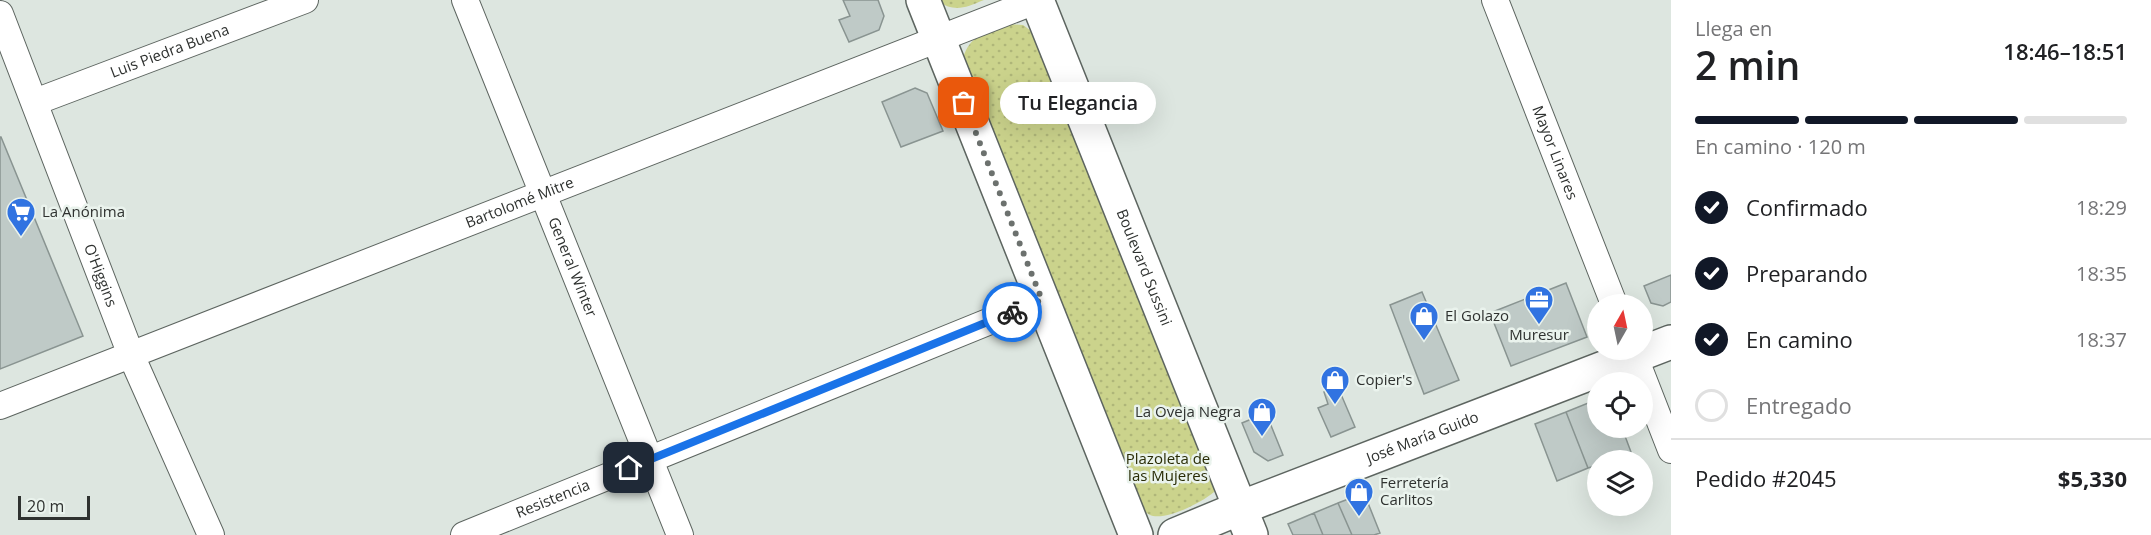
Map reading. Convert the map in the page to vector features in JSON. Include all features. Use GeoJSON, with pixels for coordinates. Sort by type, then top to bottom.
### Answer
{"type":"FeatureCollection","features":[{"type":"Feature","properties":{"kind":"main road"},"geometry":{"type":"LineString","coordinates":[[923,0],[1136,535]]}},
{"type":"Feature","properties":{"kind":"main road","name":"Boulevard Sussini"},"geometry":{"type":"LineString","coordinates":[[1038,0],[1246,522]]}},
{"type":"Feature","properties":{"kind":"main road","name":"José María Guido"},"geometry":{"type":"LineString","coordinates":[[1653,347],[1671,342]]}},
{"type":"Feature","properties":{"kind":"main road","name":"José María Guido"},"geometry":{"type":"LineString","coordinates":[[1175,535],[1246,522],[1617,360]]}},
{"type":"Feature","properties":{"kind":"street","name":"Luis Piedra Buena"},"geometry":{"type":"LineString","coordinates":[[35,102],[305,0]]}},
{"type":"Feature","properties":{"kind":"street","name":"General Winter"},"geometry":{"type":"LineString","coordinates":[[465,0],[680,535]]}},
{"type":"Feature","properties":{"kind":"street","name":"Bartolomé Mitre"},"geometry":{"type":"LineString","coordinates":[[0,406],[542,192],[1038,0]]}},
{"type":"Feature","properties":{"kind":"street","name":"Mayor Linares"},"geometry":{"type":"LineString","coordinates":[[1495,0],[1610,294]]}},
{"type":"Feature","properties":{"kind":"street","name":"O'Higgins"},"geometry":{"type":"LineString","coordinates":[[0,14],[131,355],[211,535]]}},
{"type":"Feature","properties":{"kind":"street","name":"Resistencia"},"geometry":{"type":"LineString","coordinates":[[464,535],[1042,300]]}},
{"type":"Feature","properties":{"kind":"street"},"geometry":{"type":"LineString","coordinates":[[1636,360],[1671,450]]}},
{"type":"Feature","properties":{"kind":"green space"},"geometry":{"type":"Polygon","coordinates":[[[936,0],[984,0],[954,8],[936,0]]]}},
{"type":"Feature","properties":{"kind":"green space","name":"Plazoleta de las Mujeres"},"geometry":{"type":"Polygon","coordinates":[[[1009,24],[1023,25],[1034,33],[1216,480],[1214,492],[1176,513],[1153,516],[1141,508],[963,59],[975,39],[1009,24]]]}},
{"type":"Feature","properties":{"kind":"building"},"geometry":{"type":"Polygon","coordinates":[[[843,0],[878,0],[884,16],[879,30],[849,42],[839,20],[850,16],[843,0]]]}},
{"type":"Feature","properties":{"kind":"building"},"geometry":{"type":"Polygon","coordinates":[[[915,88],[927,93],[943,131],[901,147],[882,102],[915,88]]]}},
{"type":"Feature","properties":{"kind":"building","name":"La Anónima"},"geometry":{"type":"Polygon","coordinates":[[[0,137],[83,336],[0,369],[0,137]]]}},
{"type":"Feature","properties":{"kind":"building"},"geometry":{"type":"Polygon","coordinates":[[[1671,275],[1671,302],[1663,306],[1653,304],[1653,294],[1647,294],[1644,286],[1671,275]]]}},
{"type":"Feature","properties":{"kind":"building","name":"Muresur"},"geometry":{"type":"Polygon","coordinates":[[[1566,283],[1587,337],[1511,366],[1490,313],[1566,283]]]}},
{"type":"Feature","properties":{"kind":"building","name":"El Golazo"},"geometry":{"type":"Polygon","coordinates":[[[1422,292],[1459,380],[1424,394],[1390,305],[1422,292]]]}},
{"type":"Feature","properties":{"kind":"building","name":"Copier's"},"geometry":{"type":"Polygon","coordinates":[[[1334,378],[1355,427],[1331,437],[1318,408],[1328,404],[1324,392],[1329,390],[1325,382],[1334,378]]]}},
{"type":"Feature","properties":{"kind":"building"},"geometry":{"type":"Polygon","coordinates":[[[1587,403],[1587,438],[1626,438],[1630,450],[1587,450],[1587,465],[1566,412],[1587,403]]]}},
{"type":"Feature","properties":{"kind":"building"},"geometry":{"type":"Polygon","coordinates":[[[1566,412],[1587,468],[1557,481],[1535,424],[1566,412]]]}},
{"type":"Feature","properties":{"kind":"building","name":"La Oveja Negra"},"geometry":{"type":"Polygon","coordinates":[[[1266,413],[1283,455],[1268,461],[1254,452],[1242,423],[1266,413]]]}},
{"type":"Feature","properties":{"kind":"building","name":"Ferretería Carlitos"},"geometry":{"type":"Polygon","coordinates":[[[1364,493],[1380,533],[1352,535],[1338,503],[1364,493]]]}},
{"type":"Feature","properties":{"kind":"building"},"geometry":{"type":"Polygon","coordinates":[[[1338,503],[1352,535],[1323,535],[1314,513],[1338,503]]]}},
{"type":"Feature","properties":{"kind":"building"},"geometry":{"type":"Polygon","coordinates":[[[1314,513],[1323,535],[1293,535],[1288,524],[1314,513]]]}},
{"type":"Feature","properties":{"kind":"way so far"},"geometry":{"type":"LineString","coordinates":[[964,103],[1042,300],[1012,312]]}},
{"type":"Feature","properties":{"kind":"place","name":"Tu Elegancia"},"geometry":{"type":"Point","coordinates":[964,103]}},
{"type":"Feature","properties":{"kind":"place","name":"La Anónima"},"geometry":{"type":"Point","coordinates":[21,238]}},
{"type":"Feature","properties":{"kind":"place","name":"Muresur"},"geometry":{"type":"Point","coordinates":[1539,326]}},
{"type":"Feature","properties":{"kind":"place","name":"El Golazo"},"geometry":{"type":"Point","coordinates":[1424,342]}},
{"type":"Feature","properties":{"kind":"place","name":"Copier's"},"geometry":{"type":"Point","coordinates":[1335,406]}},
{"type":"Feature","properties":{"kind":"place","name":"La Oveja Negra"},"geometry":{"type":"Point","coordinates":[1262,438]}},
{"type":"Feature","properties":{"kind":"place","name":"Ferretería Carlitos"},"geometry":{"type":"Point","coordinates":[1359,518]}},
{"type":"Feature","properties":{"kind":"route"},"geometry":{"type":"LineString","coordinates":[[629,468],[1012,312]]}}]}
